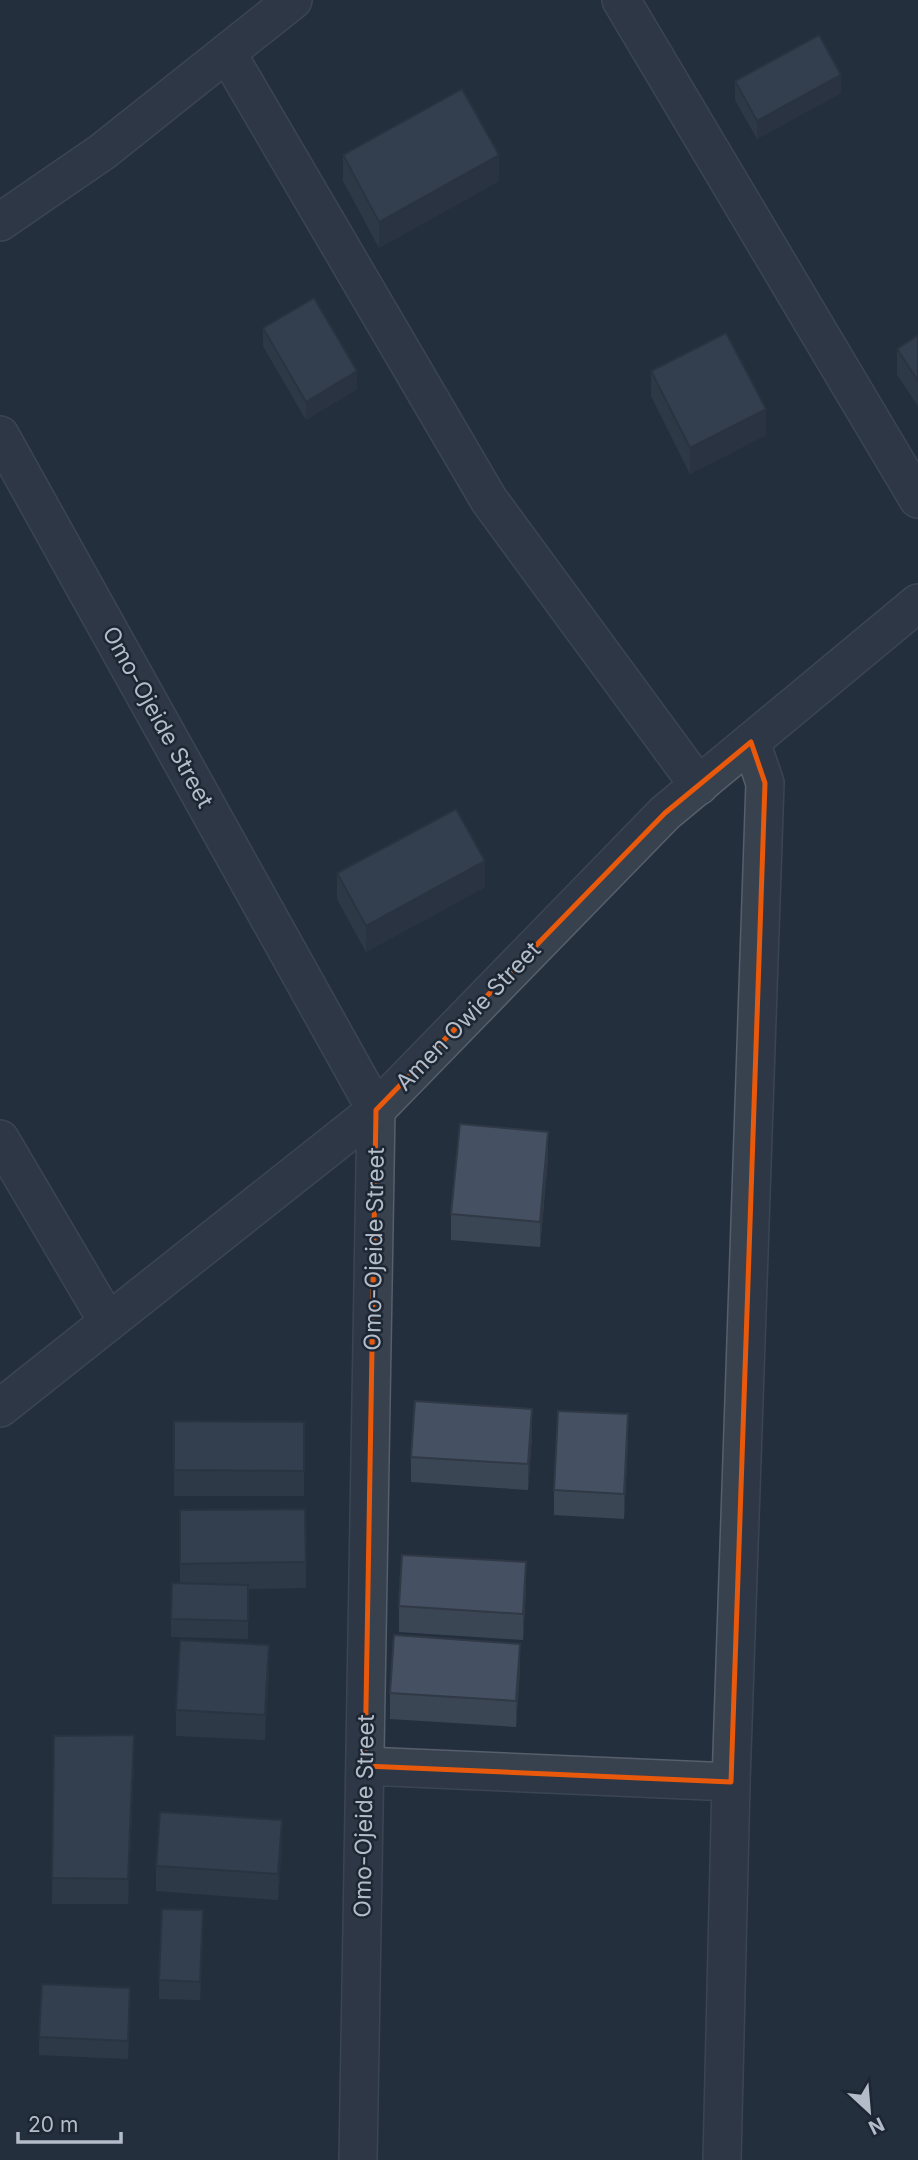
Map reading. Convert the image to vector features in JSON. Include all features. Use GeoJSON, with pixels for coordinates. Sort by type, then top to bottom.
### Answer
{"type":"FeatureCollection","features":[{"type":"Feature","properties":{"kind":"street"},"geometry":{"type":"LineString","coordinates":[[0,222],[102,152],[293,0]]}},
{"type":"Feature","properties":{"kind":"street"},"geometry":{"type":"LineString","coordinates":[[621,0],[918,499]]}},
{"type":"Feature","properties":{"kind":"street"},"geometry":{"type":"LineString","coordinates":[[227,52],[489,500],[699,786]]}},
{"type":"Feature","properties":{"kind":"street","name":"Omo-Ojeide Street"},"geometry":{"type":"LineString","coordinates":[[0,435],[376,1110],[358,2160]]}},
{"type":"Feature","properties":{"kind":"street","name":"Amen Owie Street"},"geometry":{"type":"LineString","coordinates":[[0,1408],[376,1110],[665,813],[918,603]]}},
{"type":"Feature","properties":{"kind":"street"},"geometry":{"type":"LineString","coordinates":[[722,2160],[765,783],[751,742]]}},
{"type":"Feature","properties":{"kind":"street"},"geometry":{"type":"LineString","coordinates":[[0,1139],[108,1322]]}},
{"type":"Feature","properties":{"kind":"street"},"geometry":{"type":"LineString","coordinates":[[365,1766],[732,1782]]}},
{"type":"Feature","properties":{"kind":"highlighted area"},"geometry":{"type":"Polygon","coordinates":[[[751,742],[765,783],[731,1782],[365,1766],[376,1110],[665,813],[751,742]]]}},
{"type":"Feature","properties":{"kind":"building"},"geometry":{"type":"Polygon","coordinates":[[[819,35],[841,75],[757,121],[735,81],[819,35]]]}},
{"type":"Feature","properties":{"kind":"building"},"geometry":{"type":"Polygon","coordinates":[[[462,89],[499,155],[379,222],[343,155],[462,89]]]}},
{"type":"Feature","properties":{"kind":"building"},"geometry":{"type":"Polygon","coordinates":[[[314,298],[357,371],[306,402],[263,328],[314,298]]]}},
{"type":"Feature","properties":{"kind":"building"},"geometry":{"type":"Polygon","coordinates":[[[726,333],[766,409],[690,448],[651,371],[726,333]]]}},
{"type":"Feature","properties":{"kind":"building"},"geometry":{"type":"Polygon","coordinates":[[[918,335],[918,381],[897,349],[918,335]]]}},
{"type":"Feature","properties":{"kind":"building"},"geometry":{"type":"Polygon","coordinates":[[[456,809],[485,861],[366,926],[337,873],[456,809]]]}},
{"type":"Feature","properties":{"kind":"building"},"geometry":{"type":"Polygon","coordinates":[[[460,1124],[548,1132],[540,1222],[451,1214],[460,1124]]]}},
{"type":"Feature","properties":{"kind":"building"},"geometry":{"type":"Polygon","coordinates":[[[415,1401],[532,1409],[528,1464],[411,1457],[415,1401]]]}},
{"type":"Feature","properties":{"kind":"building"},"geometry":{"type":"Polygon","coordinates":[[[558,1411],[628,1414],[624,1494],[554,1490],[558,1411]]]}},
{"type":"Feature","properties":{"kind":"building"},"geometry":{"type":"Polygon","coordinates":[[[174,1421],[304,1422],[304,1471],[174,1470],[174,1421]]]}},
{"type":"Feature","properties":{"kind":"building"},"geometry":{"type":"Polygon","coordinates":[[[305,1509],[306,1562],[180,1564],[180,1510],[305,1509]]]}},
{"type":"Feature","properties":{"kind":"building"},"geometry":{"type":"Polygon","coordinates":[[[402,1555],[526,1562],[523,1614],[399,1606],[402,1555]]]}},
{"type":"Feature","properties":{"kind":"building"},"geometry":{"type":"Polygon","coordinates":[[[172,1583],[248,1585],[248,1621],[171,1619],[172,1583]]]}},
{"type":"Feature","properties":{"kind":"building"},"geometry":{"type":"Polygon","coordinates":[[[394,1635],[520,1644],[516,1701],[390,1693],[394,1635]]]}},
{"type":"Feature","properties":{"kind":"building"},"geometry":{"type":"Polygon","coordinates":[[[180,1640],[269,1645],[265,1715],[176,1710],[180,1640]]]}},
{"type":"Feature","properties":{"kind":"building"},"geometry":{"type":"Polygon","coordinates":[[[134,1735],[128,1879],[52,1878],[54,1736],[134,1735]]]}},
{"type":"Feature","properties":{"kind":"building"},"geometry":{"type":"Polygon","coordinates":[[[160,1812],[282,1820],[278,1874],[156,1866],[160,1812]]]}},
{"type":"Feature","properties":{"kind":"building"},"geometry":{"type":"Polygon","coordinates":[[[162,1909],[203,1910],[200,1982],[159,1980],[162,1909]]]}},
{"type":"Feature","properties":{"kind":"building"},"geometry":{"type":"Polygon","coordinates":[[[42,1984],[130,1988],[128,2041],[39,2037],[42,1984]]]}}]}
